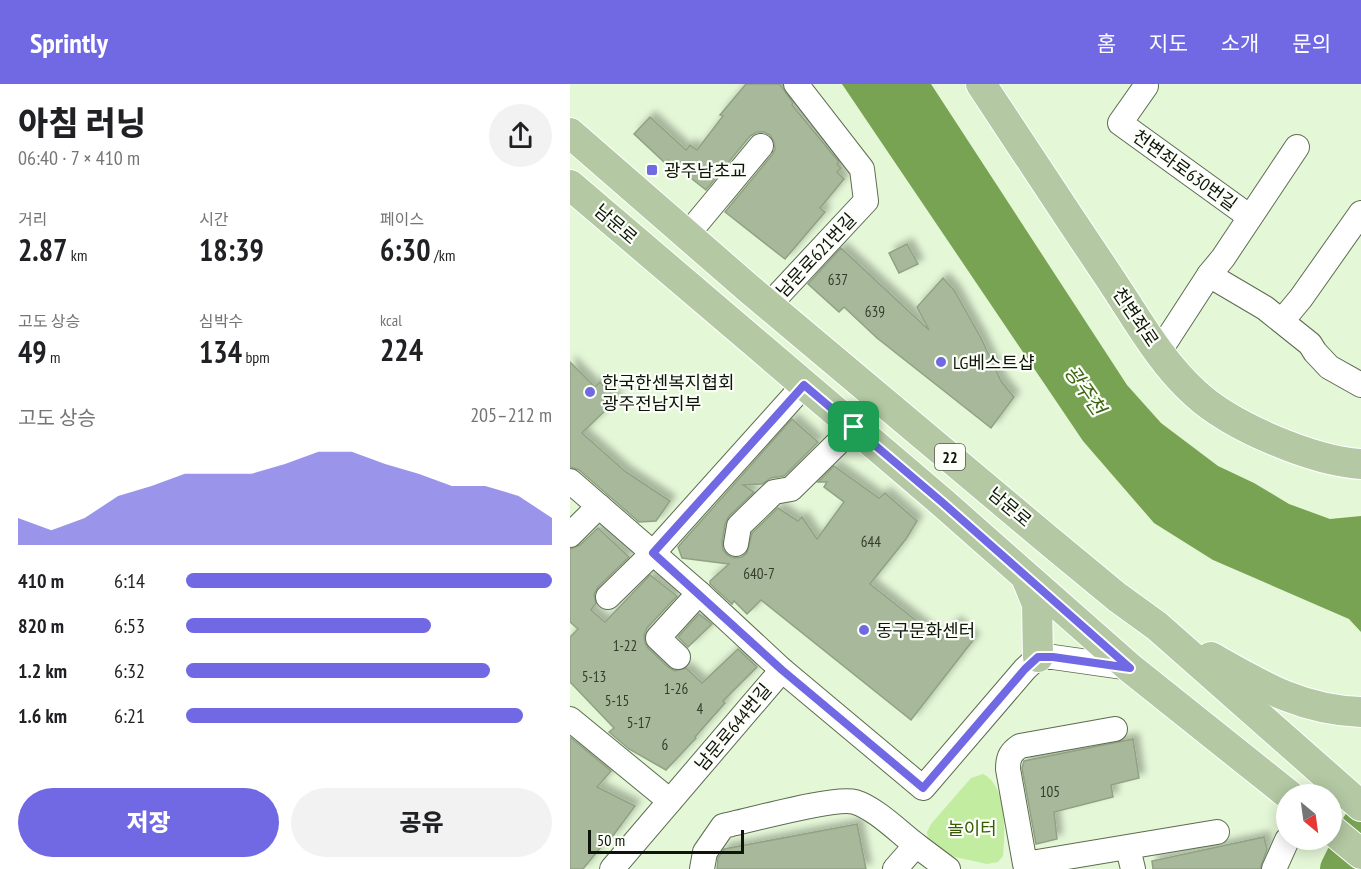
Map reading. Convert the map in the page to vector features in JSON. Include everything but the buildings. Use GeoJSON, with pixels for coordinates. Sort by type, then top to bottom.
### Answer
{"type":"FeatureCollection","features":[{"type":"Feature","properties":{"kind":"main road","name":"천변좌로"},"geometry":{"type":"LineString","coordinates":[[981,84],[1158,352],[1194,393],[1208,405],[1238,422],[1288,446],[1344,463],[1361,465]]}},
{"type":"Feature","properties":{"kind":"main road","name":"남문로"},"geometry":{"type":"LineString","coordinates":[[570,133],[769,305],[1117,597],[1157,626],[1361,806]]}},
{"type":"Feature","properties":{"kind":"main road","name":"남문로"},"geometry":{"type":"LineString","coordinates":[[570,185],[854,427],[1130,668],[1276,785]]}},
{"type":"Feature","properties":{"kind":"main road"},"geometry":{"type":"LineString","coordinates":[[1026,577],[1037,604],[1038,657]]}},
{"type":"Feature","properties":{"kind":"main road"},"geometry":{"type":"LineString","coordinates":[[1157,626],[1232,669],[1299,703],[1332,710],[1361,712]]}},
{"type":"Feature","properties":{"kind":"main road"},"geometry":{"type":"LineString","coordinates":[[1342,838],[1361,854]]}},
{"type":"Feature","properties":{"kind":"street","name":"남문로621번길"},"geometry":{"type":"LineString","coordinates":[[769,305],[866,201],[862,169],[796,84]]}},
{"type":"Feature","properties":{"kind":"street","name":"천변좌로630번길"},"geometry":{"type":"LineString","coordinates":[[1146,86],[1120,123],[1250,217]]}},
{"type":"Feature","properties":{"kind":"street"},"geometry":{"type":"LineString","coordinates":[[687,235],[761,146]]}},
{"type":"Feature","properties":{"kind":"street","name":"천변좌로630번길"},"geometry":{"type":"LineString","coordinates":[[1158,352],[1298,147]]}},
{"type":"Feature","properties":{"kind":"street"},"geometry":{"type":"LineString","coordinates":[[1282,321],[1361,213]]}},
{"type":"Feature","properties":{"kind":"street"},"geometry":{"type":"LineString","coordinates":[[1209,275],[1265,308],[1310,344],[1329,367],[1361,385]]}},
{"type":"Feature","properties":{"kind":"street"},"geometry":{"type":"LineString","coordinates":[[608,597],[653,553],[804,385]]}},
{"type":"Feature","properties":{"kind":"street"},"geometry":{"type":"LineString","coordinates":[[736,544],[739,526],[774,492],[791,489],[854,427]]}},
{"type":"Feature","properties":{"kind":"street"},"geometry":{"type":"LineString","coordinates":[[570,481],[699,593],[782,670]]}},
{"type":"Feature","properties":{"kind":"street"},"geometry":{"type":"LineString","coordinates":[[570,535],[599,506]]}},
{"type":"Feature","properties":{"kind":"street"},"geometry":{"type":"LineString","coordinates":[[678,657],[657,638],[699,593]]}},
{"type":"Feature","properties":{"kind":"street"},"geometry":{"type":"LineString","coordinates":[[1038,657],[1130,668]]}},
{"type":"Feature","properties":{"kind":"street","name":"남문로644번길"},"geometry":{"type":"LineString","coordinates":[[612,869],[782,670],[923,788],[1025,669],[1038,657]]}},
{"type":"Feature","properties":{"kind":"street"},"geometry":{"type":"LineString","coordinates":[[570,719],[670,801]]}},
{"type":"Feature","properties":{"kind":"street"},"geometry":{"type":"LineString","coordinates":[[1115,729],[1020,746],[1012,752],[1008,759],[1008,769],[1019,867],[1130,858],[1217,832]]}},
{"type":"Feature","properties":{"kind":"street"},"geometry":{"type":"LineString","coordinates":[[702,869],[705,852],[723,826],[831,802],[854,802],[869,810],[948,869]]}},
{"type":"Feature","properties":{"kind":"street"},"geometry":{"type":"LineString","coordinates":[[895,869],[916,845]]}},
{"type":"Feature","properties":{"kind":"street"},"geometry":{"type":"LineString","coordinates":[[1274,869],[1283,850]]}},
{"type":"Feature","properties":{"kind":"green space","name":"놀이터"},"geometry":{"type":"Polygon","coordinates":[[[983,774],[997,788],[1004,823],[1003,856],[998,862],[987,864],[946,855],[928,841],[927,832],[931,824],[971,778],[983,774]]]}},
{"type":"Feature","properties":{"kind":"water","name":"광주천"},"geometry":{"type":"Polygon","coordinates":[[[842,84],[931,84],[1127,385],[1161,423],[1218,466],[1254,483],[1289,504],[1330,519],[1361,516],[1361,632],[1349,619],[1213,560],[1154,523],[1083,441],[842,84]]]}},
{"type":"Feature","properties":{"kind":"waterway"},"geometry":{"type":"LineString","coordinates":[[1339,869],[1361,825]]}},
{"type":"Feature","properties":{"kind":"place","name":"광주남초교"},"geometry":{"type":"Point","coordinates":[652,170]}},
{"type":"Feature","properties":{"kind":"place","name":"LG베스트샵"},"geometry":{"type":"Point","coordinates":[941,362]}},
{"type":"Feature","properties":{"kind":"place","name":"한국한센복지협회 광주전남지부"},"geometry":{"type":"Point","coordinates":[590,392]}},
{"type":"Feature","properties":{"kind":"place","name":"동구문화센터"},"geometry":{"type":"Point","coordinates":[864,630]}},
{"type":"Feature","properties":{"kind":"route"},"geometry":{"type":"LineString","coordinates":[[804,385],[854,427],[1130,668],[1106,663],[1038,657],[1025,669],[923,788],[782,670],[653,553],[804,385]]}}]}
